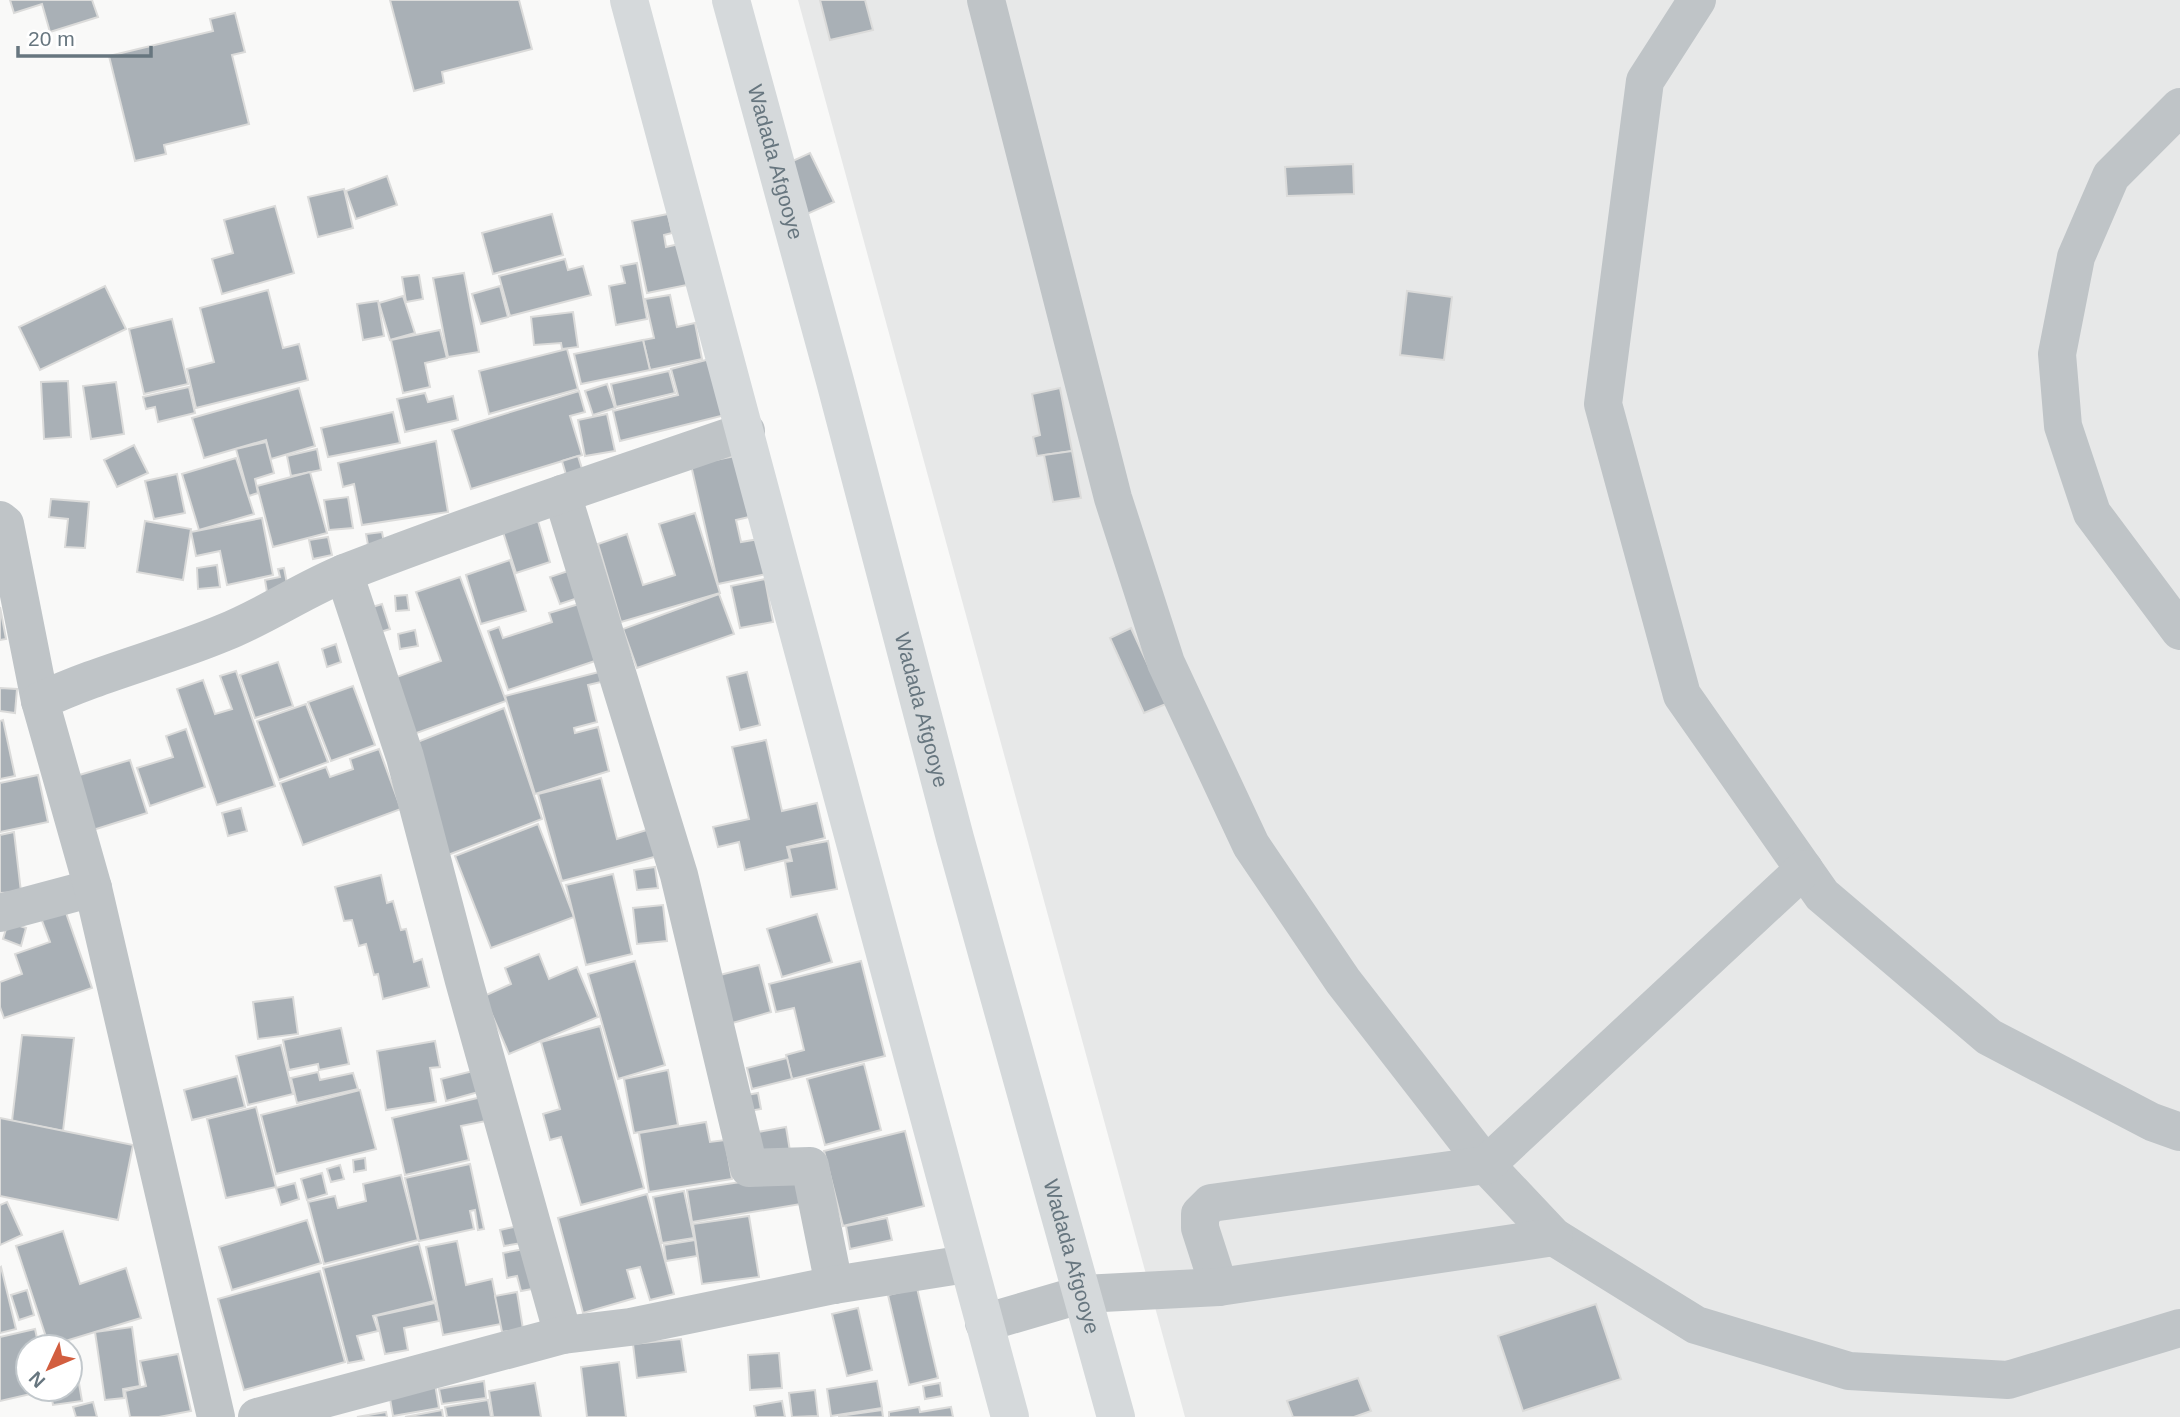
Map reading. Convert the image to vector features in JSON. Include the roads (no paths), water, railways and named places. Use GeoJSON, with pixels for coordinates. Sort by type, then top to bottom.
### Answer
{"type":"FeatureCollection","features":[{"type":"Feature","properties":{"kind":"highway"},"geometry":{"type":"LineString","coordinates":[[629,0],[966,1264],[1010,1417]]}},
{"type":"Feature","properties":{"kind":"highway","name":"Wadada Afgooye"},"geometry":{"type":"LineString","coordinates":[[731,0],[955,838],[1116,1417]]}},
{"type":"Feature","properties":{"kind":"street"},"geometry":{"type":"LineString","coordinates":[[986,0],[1113,498],[1166,663],[1251,845],[1343,981],[1486,1164],[1554,1237],[1696,1325],[1849,1371],[2008,1380],[2180,1328]]}},
{"type":"Feature","properties":{"kind":"street"},"geometry":{"type":"LineString","coordinates":[[1697,0],[1645,81],[1603,404],[1682,695],[1822,895],[1989,1037],[2152,1122],[2180,1132]]}},
{"type":"Feature","properties":{"kind":"street"},"geometry":{"type":"LineString","coordinates":[[2180,107],[2111,176],[2076,257],[2057,354],[2063,426],[2092,513],[2180,631]]}},
{"type":"Feature","properties":{"kind":"street"},"geometry":{"type":"LineString","coordinates":[[40,701],[132,664],[224,633],[344,573],[746,431]]}},
{"type":"Feature","properties":{"kind":"street"},"geometry":{"type":"LineString","coordinates":[[562,494],[679,875],[749,1168],[810,1166],[834,1285]]}},
{"type":"Feature","properties":{"kind":"street"},"geometry":{"type":"LineString","coordinates":[[0,520],[5,524],[40,701],[93,888],[216,1417]]}},
{"type":"Feature","properties":{"kind":"street"},"geometry":{"type":"LineString","coordinates":[[344,573],[405,757],[464,981],[563,1335]]}},
{"type":"Feature","properties":{"kind":"street"},"geometry":{"type":"LineString","coordinates":[[1219,1287],[1200,1228],[1200,1214],[1211,1203],[1486,1164],[1804,869]]}},
{"type":"Feature","properties":{"kind":"street"},"geometry":{"type":"LineString","coordinates":[[0,913],[93,888]]}},
{"type":"Feature","properties":{"kind":"street"},"geometry":{"type":"LineString","coordinates":[[984,1323],[1083,1294],[1219,1287],[1554,1237]]}},
{"type":"Feature","properties":{"kind":"street"},"geometry":{"type":"LineString","coordinates":[[257,1417],[563,1335],[629,1326],[834,1285],[966,1264]]}}]}
